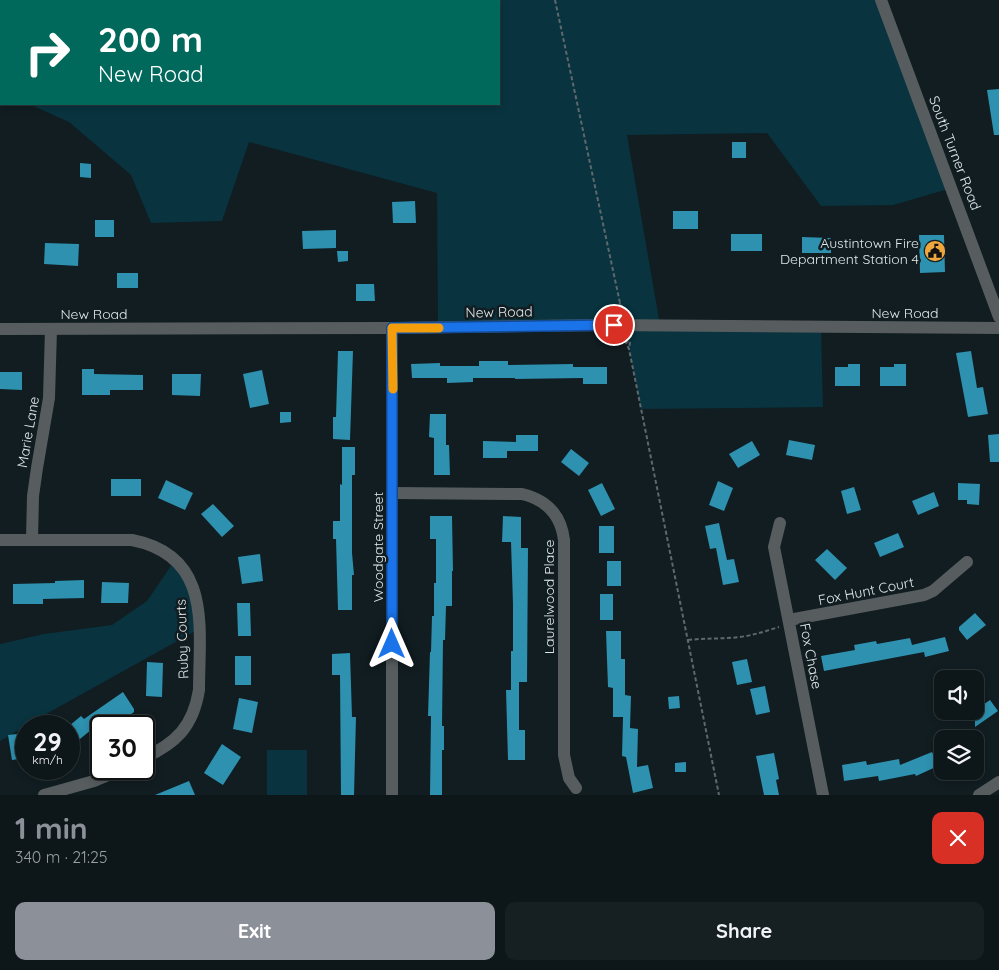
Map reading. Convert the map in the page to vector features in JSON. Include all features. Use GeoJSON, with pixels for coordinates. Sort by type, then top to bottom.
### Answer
{"type":"FeatureCollection","features":[{"type":"Feature","properties":{"kind":"street","name":"South Turner Road"},"geometry":{"type":"LineString","coordinates":[[881,0],[999,317]]}},
{"type":"Feature","properties":{"kind":"street","name":"New Road"},"geometry":{"type":"LineString","coordinates":[[0,329],[392,328],[603,325],[999,328]]}},
{"type":"Feature","properties":{"kind":"street","name":"Woodgate Street"},"geometry":{"type":"LineString","coordinates":[[392,328],[392,795]]}},
{"type":"Feature","properties":{"kind":"street","name":"Marie Lane"},"geometry":{"type":"LineString","coordinates":[[32,539],[33,496],[49,398],[51,329]]}},
{"type":"Feature","properties":{"kind":"street","name":"Laurelwood Place"},"geometry":{"type":"LineString","coordinates":[[393,493],[522,494],[534,497],[545,503],[554,512],[560,522],[564,540],[564,755],[569,778],[576,788]]}},
{"type":"Feature","properties":{"kind":"street","name":"Fox Chase"},"geometry":{"type":"LineString","coordinates":[[780,523],[774,547],[823,795]]}},
{"type":"Feature","properties":{"kind":"street","name":"Ruby Courts"},"geometry":{"type":"LineString","coordinates":[[0,540],[125,540],[140,542],[166,553],[182,567],[192,582],[200,615],[198,700],[192,717],[182,732],[168,745],[155,752]]}},
{"type":"Feature","properties":{"kind":"street","name":"Fox Hunt Court"},"geometry":{"type":"LineString","coordinates":[[789,623],[924,595],[933,591],[967,562]]}},
{"type":"Feature","properties":{"kind":"street"},"geometry":{"type":"LineString","coordinates":[[44,795],[96,780]]}},
{"type":"Feature","properties":{"kind":"street"},"geometry":{"type":"LineString","coordinates":[[979,795],[999,782]]}},
{"type":"Feature","properties":{"kind":"path"},"geometry":{"type":"LineString","coordinates":[[555,0],[620,303]]}},
{"type":"Feature","properties":{"kind":"path"},"geometry":{"type":"LineString","coordinates":[[629,349],[719,795]]}},
{"type":"Feature","properties":{"kind":"path"},"geometry":{"type":"LineString","coordinates":[[688,640],[741,637],[758,634],[789,623]]}},
{"type":"Feature","properties":{"kind":"shaded area"},"geometry":{"type":"Polygon","coordinates":[[[500,0],[881,0],[952,188],[893,205],[821,206],[767,133],[627,135],[660,325],[821,328],[823,407],[641,409],[626,326],[438,328],[437,193],[249,142],[222,221],[151,223],[131,175],[69,122],[31,105],[500,105],[500,0]]]}},
{"type":"Feature","properties":{"kind":"shaded area"},"geometry":{"type":"Polygon","coordinates":[[[175,560],[182,567],[199,629],[44,715],[15,715],[15,732],[0,741],[0,644],[44,634],[112,625],[147,601],[175,560]]]}},
{"type":"Feature","properties":{"kind":"shaded area"},"geometry":{"type":"Polygon","coordinates":[[[267,750],[307,750],[307,795],[267,795],[267,750]]]}},
{"type":"Feature","properties":{"kind":"building"},"geometry":{"type":"Polygon","coordinates":[[[999,89],[999,135],[994,135],[987,90],[999,89]]]}},
{"type":"Feature","properties":{"kind":"building"},"geometry":{"type":"Polygon","coordinates":[[[732,142],[746,142],[746,158],[732,158],[732,142]]]}},
{"type":"Feature","properties":{"kind":"building"},"geometry":{"type":"Polygon","coordinates":[[[80,163],[91,164],[91,178],[80,177],[80,163]]]}},
{"type":"Feature","properties":{"kind":"building"},"geometry":{"type":"Polygon","coordinates":[[[415,201],[416,223],[393,223],[392,202],[415,201]]]}},
{"type":"Feature","properties":{"kind":"building"},"geometry":{"type":"Polygon","coordinates":[[[673,211],[698,211],[698,229],[673,229],[673,211]]]}},
{"type":"Feature","properties":{"kind":"building"},"geometry":{"type":"Polygon","coordinates":[[[95,220],[114,220],[114,237],[95,237],[95,220]]]}},
{"type":"Feature","properties":{"kind":"building"},"geometry":{"type":"Polygon","coordinates":[[[336,230],[336,248],[303,249],[302,231],[336,230]]]}},
{"type":"Feature","properties":{"kind":"building"},"geometry":{"type":"Polygon","coordinates":[[[731,234],[762,234],[762,251],[731,251],[731,234]]]}},
{"type":"Feature","properties":{"kind":"building"},"geometry":{"type":"Polygon","coordinates":[[[919,235],[944,235],[945,272],[920,273],[919,235]]]}},
{"type":"Feature","properties":{"kind":"building"},"geometry":{"type":"Polygon","coordinates":[[[802,237],[831,238],[831,253],[802,253],[802,237]]]}},
{"type":"Feature","properties":{"kind":"building"},"geometry":{"type":"Polygon","coordinates":[[[45,243],[79,244],[78,266],[44,264],[45,243]]]}},
{"type":"Feature","properties":{"kind":"building"},"geometry":{"type":"Polygon","coordinates":[[[337,251],[348,251],[348,261],[338,262],[337,251]]]}},
{"type":"Feature","properties":{"kind":"building"},"geometry":{"type":"Polygon","coordinates":[[[117,273],[138,273],[138,288],[117,288],[117,273]]]}},
{"type":"Feature","properties":{"kind":"building"},"geometry":{"type":"Polygon","coordinates":[[[356,284],[374,284],[375,301],[356,301],[356,284]]]}},
{"type":"Feature","properties":{"kind":"building"},"geometry":{"type":"Polygon","coordinates":[[[338,351],[353,351],[350,440],[333,439],[333,417],[336,417],[338,351]]]}},
{"type":"Feature","properties":{"kind":"building"},"geometry":{"type":"Polygon","coordinates":[[[971,351],[977,388],[983,387],[988,414],[968,417],[956,353],[971,351]]]}},
{"type":"Feature","properties":{"kind":"building"},"geometry":{"type":"Polygon","coordinates":[[[479,361],[508,361],[508,365],[573,364],[573,367],[607,367],[607,384],[583,384],[583,378],[473,378],[473,382],[447,383],[447,378],[412,378],[411,364],[440,363],[440,366],[479,366],[479,361]]]}},
{"type":"Feature","properties":{"kind":"building"},"geometry":{"type":"Polygon","coordinates":[[[848,364],[860,364],[860,386],[835,386],[835,367],[848,367],[848,364]]]}},
{"type":"Feature","properties":{"kind":"building"},"geometry":{"type":"Polygon","coordinates":[[[894,364],[906,364],[906,386],[880,386],[880,367],[894,367],[894,364]]]}},
{"type":"Feature","properties":{"kind":"building"},"geometry":{"type":"Polygon","coordinates":[[[82,369],[94,369],[94,374],[143,375],[143,390],[110,390],[110,395],[82,395],[82,369]]]}},
{"type":"Feature","properties":{"kind":"building"},"geometry":{"type":"Polygon","coordinates":[[[262,370],[269,404],[250,408],[243,374],[262,370]]]}},
{"type":"Feature","properties":{"kind":"building"},"geometry":{"type":"Polygon","coordinates":[[[0,372],[22,372],[22,390],[0,389],[0,372]]]}},
{"type":"Feature","properties":{"kind":"building"},"geometry":{"type":"Polygon","coordinates":[[[172,374],[201,374],[200,396],[172,395],[172,374]]]}},
{"type":"Feature","properties":{"kind":"building"},"geometry":{"type":"Polygon","coordinates":[[[280,412],[291,412],[291,422],[280,423],[280,412]]]}},
{"type":"Feature","properties":{"kind":"building"},"geometry":{"type":"Polygon","coordinates":[[[430,414],[446,414],[446,445],[449,445],[450,475],[434,475],[434,438],[429,437],[430,414]]]}},
{"type":"Feature","properties":{"kind":"building"},"geometry":{"type":"Polygon","coordinates":[[[999,434],[999,462],[990,462],[988,435],[999,434]]]}},
{"type":"Feature","properties":{"kind":"building"},"geometry":{"type":"Polygon","coordinates":[[[516,435],[538,435],[538,451],[507,451],[507,458],[483,458],[483,441],[516,442],[516,435]]]}},
{"type":"Feature","properties":{"kind":"building"},"geometry":{"type":"Polygon","coordinates":[[[789,440],[815,445],[812,460],[786,455],[789,440]]]}},
{"type":"Feature","properties":{"kind":"building"},"geometry":{"type":"Polygon","coordinates":[[[752,441],[760,455],[738,468],[729,454],[752,441]]]}},
{"type":"Feature","properties":{"kind":"building"},"geometry":{"type":"Polygon","coordinates":[[[342,447],[355,447],[355,475],[352,475],[352,553],[354,575],[352,575],[352,610],[338,610],[336,539],[333,539],[333,521],[340,521],[342,447]]]}},
{"type":"Feature","properties":{"kind":"building"},"geometry":{"type":"Polygon","coordinates":[[[571,449],[589,463],[579,476],[561,462],[571,449]]]}},
{"type":"Feature","properties":{"kind":"building"},"geometry":{"type":"Polygon","coordinates":[[[111,479],[141,479],[141,496],[111,496],[111,479]]]}},
{"type":"Feature","properties":{"kind":"building"},"geometry":{"type":"Polygon","coordinates":[[[166,480],[193,493],[185,510],[158,498],[166,480]]]}},
{"type":"Feature","properties":{"kind":"building"},"geometry":{"type":"Polygon","coordinates":[[[718,481],[733,488],[724,511],[709,505],[718,481]]]}},
{"type":"Feature","properties":{"kind":"building"},"geometry":{"type":"Polygon","coordinates":[[[602,483],[615,509],[601,516],[588,490],[602,483]]]}},
{"type":"Feature","properties":{"kind":"building"},"geometry":{"type":"Polygon","coordinates":[[[958,483],[980,484],[979,505],[967,504],[967,500],[958,500],[958,483]]]}},
{"type":"Feature","properties":{"kind":"building"},"geometry":{"type":"Polygon","coordinates":[[[854,487],[861,510],[847,514],[841,491],[854,487]]]}},
{"type":"Feature","properties":{"kind":"building"},"geometry":{"type":"Polygon","coordinates":[[[934,492],[939,506],[918,515],[912,501],[934,492]]]}},
{"type":"Feature","properties":{"kind":"building"},"geometry":{"type":"Polygon","coordinates":[[[213,504],[234,526],[222,537],[201,514],[213,504]]]}},
{"type":"Feature","properties":{"kind":"building"},"geometry":{"type":"Polygon","coordinates":[[[430,516],[452,516],[452,606],[446,606],[445,640],[443,640],[442,726],[444,726],[444,750],[442,750],[442,795],[430,795],[431,716],[428,716],[432,616],[434,616],[434,583],[436,583],[436,539],[430,539],[430,516]]]}},
{"type":"Feature","properties":{"kind":"building"},"geometry":{"type":"Polygon","coordinates":[[[503,516],[521,517],[521,548],[528,548],[527,682],[519,682],[519,730],[525,730],[525,760],[508,760],[506,690],[511,690],[513,604],[511,542],[502,542],[503,516]]]}},
{"type":"Feature","properties":{"kind":"building"},"geometry":{"type":"Polygon","coordinates":[[[719,523],[727,560],[734,559],[739,582],[723,585],[716,548],[710,549],[705,526],[719,523]]]}},
{"type":"Feature","properties":{"kind":"building"},"geometry":{"type":"Polygon","coordinates":[[[599,526],[614,526],[614,553],[599,553],[599,526]]]}},
{"type":"Feature","properties":{"kind":"building"},"geometry":{"type":"Polygon","coordinates":[[[898,533],[904,547],[880,557],[874,543],[898,533]]]}},
{"type":"Feature","properties":{"kind":"building"},"geometry":{"type":"Polygon","coordinates":[[[827,549],[847,568],[835,580],[815,560],[827,549]]]}},
{"type":"Feature","properties":{"kind":"building"},"geometry":{"type":"Polygon","coordinates":[[[260,554],[263,581],[242,584],[238,557],[260,554]]]}},
{"type":"Feature","properties":{"kind":"building"},"geometry":{"type":"Polygon","coordinates":[[[607,561],[621,561],[621,586],[607,586],[607,561]]]}},
{"type":"Feature","properties":{"kind":"building"},"geometry":{"type":"Polygon","coordinates":[[[84,580],[84,598],[43,599],[43,604],[13,604],[13,584],[84,580]]]}},
{"type":"Feature","properties":{"kind":"building"},"geometry":{"type":"Polygon","coordinates":[[[102,582],[129,583],[128,603],[101,603],[102,582]]]}},
{"type":"Feature","properties":{"kind":"building"},"geometry":{"type":"Polygon","coordinates":[[[600,594],[613,594],[613,620],[600,620],[600,594]]]}},
{"type":"Feature","properties":{"kind":"building"},"geometry":{"type":"Polygon","coordinates":[[[237,603],[250,603],[251,636],[238,636],[237,603]]]}},
{"type":"Feature","properties":{"kind":"building"},"geometry":{"type":"Polygon","coordinates":[[[975,613],[986,625],[967,640],[959,630],[959,627],[975,613]]]}},
{"type":"Feature","properties":{"kind":"building"},"geometry":{"type":"Polygon","coordinates":[[[606,631],[621,631],[621,659],[625,659],[625,695],[631,696],[630,728],[638,729],[637,767],[648,765],[653,788],[633,793],[626,757],[622,756],[623,717],[613,717],[613,688],[608,687],[606,631]]]}},
{"type":"Feature","properties":{"kind":"building"},"geometry":{"type":"Polygon","coordinates":[[[945,637],[949,651],[925,657],[924,652],[824,671],[821,656],[855,650],[854,645],[876,641],[877,644],[910,638],[912,645],[945,637]]]}},
{"type":"Feature","properties":{"kind":"building"},"geometry":{"type":"Polygon","coordinates":[[[350,653],[352,717],[356,717],[354,795],[341,795],[340,675],[332,675],[332,654],[350,653]]]}},
{"type":"Feature","properties":{"kind":"building"},"geometry":{"type":"Polygon","coordinates":[[[235,656],[251,656],[251,685],[235,685],[235,656]]]}},
{"type":"Feature","properties":{"kind":"building"},"geometry":{"type":"Polygon","coordinates":[[[747,659],[752,682],[737,685],[732,662],[747,659]]]}},
{"type":"Feature","properties":{"kind":"building"},"geometry":{"type":"Polygon","coordinates":[[[147,662],[163,663],[162,697],[146,696],[147,662]]]}},
{"type":"Feature","properties":{"kind":"building"},"geometry":{"type":"Polygon","coordinates":[[[765,686],[770,712],[756,715],[750,689],[765,686]]]}},
{"type":"Feature","properties":{"kind":"building"},"geometry":{"type":"Polygon","coordinates":[[[123,692],[134,709],[134,712],[130,715],[90,715],[90,731],[80,739],[80,717],[84,719],[123,692]]]}},
{"type":"Feature","properties":{"kind":"building"},"geometry":{"type":"Polygon","coordinates":[[[679,696],[680,708],[669,709],[668,697],[679,696]]]}},
{"type":"Feature","properties":{"kind":"building"},"geometry":{"type":"Polygon","coordinates":[[[239,698],[258,702],[252,733],[233,729],[239,698]]]}},
{"type":"Feature","properties":{"kind":"building"},"geometry":{"type":"Polygon","coordinates":[[[990,700],[998,711],[975,727],[975,720],[984,720],[984,704],[990,700]]]}},
{"type":"Feature","properties":{"kind":"building"},"geometry":{"type":"Polygon","coordinates":[[[15,734],[15,760],[12,760],[8,735],[15,734]]]}},
{"type":"Feature","properties":{"kind":"building"},"geometry":{"type":"Polygon","coordinates":[[[222,744],[241,757],[223,785],[204,773],[222,744]]]}},
{"type":"Feature","properties":{"kind":"building"},"geometry":{"type":"Polygon","coordinates":[[[932,752],[934,757],[934,768],[916,776],[915,774],[879,781],[878,776],[844,781],[842,765],[866,761],[867,765],[899,759],[900,765],[932,752]]]}},
{"type":"Feature","properties":{"kind":"building"},"geometry":{"type":"Polygon","coordinates":[[[774,753],[779,779],[776,780],[779,795],[764,795],[756,756],[774,753]]]}},
{"type":"Feature","properties":{"kind":"building"},"geometry":{"type":"Polygon","coordinates":[[[686,762],[686,772],[675,772],[675,763],[686,762]]]}},
{"type":"Feature","properties":{"kind":"building"},"geometry":{"type":"Polygon","coordinates":[[[189,781],[195,795],[155,795],[189,781]]]}},
{"type":"Feature","properties":{"kind":"slow traffic"},"geometry":{"type":"LineString","coordinates":[[393,389],[392,328],[439,328]]}},
{"type":"Feature","properties":{"kind":"place","name":"Austintown Fire Department Station 4"},"geometry":{"type":"Point","coordinates":[935,251]}},
{"type":"Feature","properties":{"kind":"route"},"geometry":{"type":"LineString","coordinates":[[392,644],[392,328],[614,325]]}}]}
